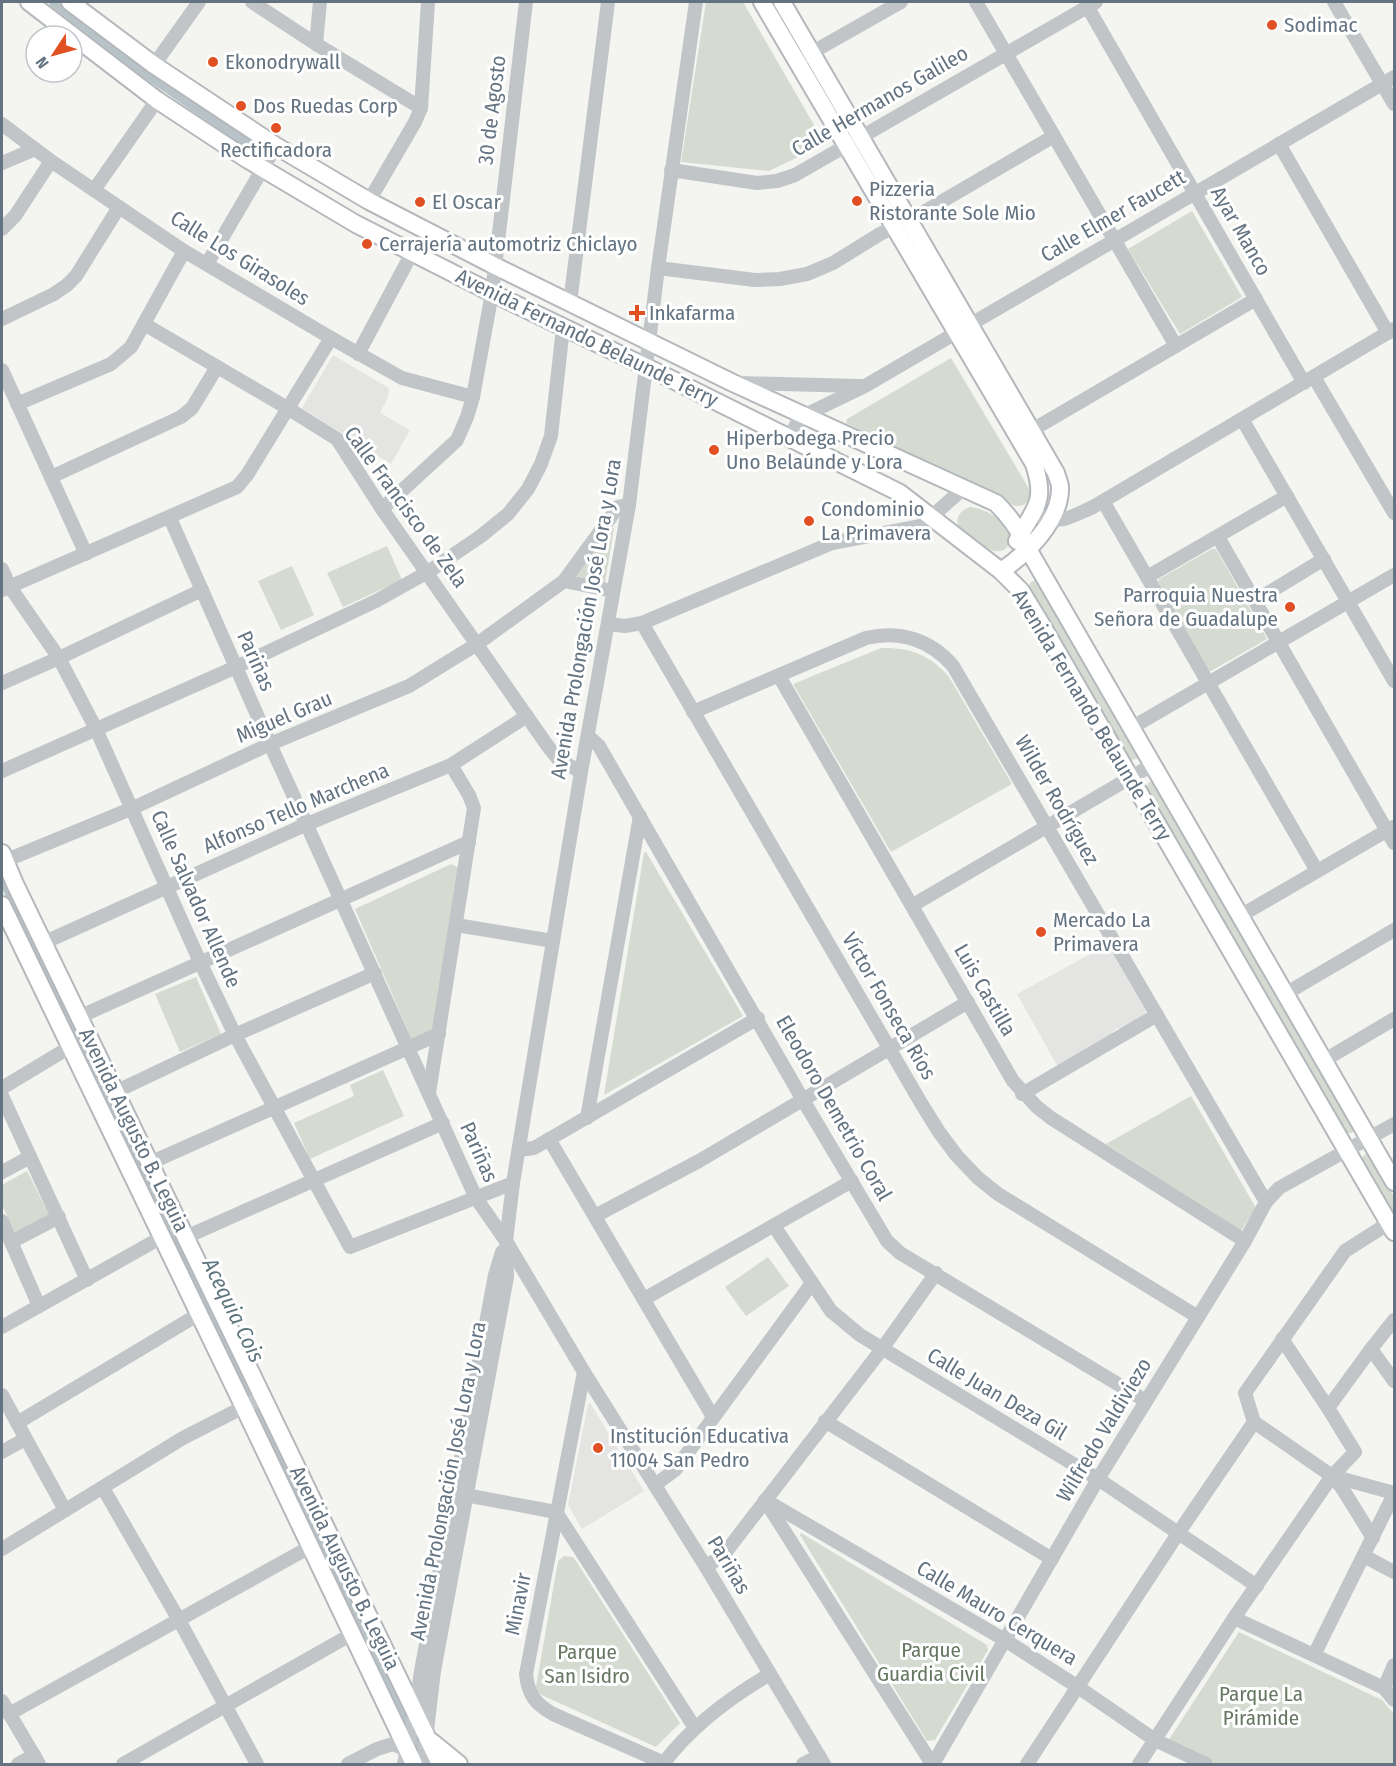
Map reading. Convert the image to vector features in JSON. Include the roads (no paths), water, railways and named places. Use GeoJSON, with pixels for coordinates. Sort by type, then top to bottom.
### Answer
{"type":"FeatureCollection","features":[{"type":"Feature","properties":{"kind":"main road","name":"Avenida Fernando Belaunde Terry"},"geometry":{"type":"LineString","coordinates":[[29,2],[157,100],[356,224],[900,493],[933,516],[1001,571],[1021,591],[1392,1228]]}},
{"type":"Feature","properties":{"kind":"main road","name":"Avenida Fernando Belaunde Terry"},"geometry":{"type":"LineString","coordinates":[[70,2],[154,65],[276,146],[369,201],[733,383],[996,503],[1021,533],[1152,765],[1395,1182]]}},
{"type":"Feature","properties":{"kind":"main road"},"geometry":{"type":"LineString","coordinates":[[762,2],[805,57]]}},
{"type":"Feature","properties":{"kind":"main road"},"geometry":{"type":"LineString","coordinates":[[782,2],[805,57],[1025,433],[1056,473],[1060,488],[1050,520],[1038,539],[1001,571]]}},
{"type":"Feature","properties":{"kind":"main road"},"geometry":{"type":"LineString","coordinates":[[1001,571],[1039,503],[1041,492],[1025,433]]}},
{"type":"Feature","properties":{"kind":"main road","name":"Avenida Augusto B. Leguia"},"geometry":{"type":"LineString","coordinates":[[3,859],[440,1764]]}},
{"type":"Feature","properties":{"kind":"main road","name":"Avenida Augusto B. Leguia"},"geometry":{"type":"LineString","coordinates":[[2,905],[244,1406],[408,1757]]}},
{"type":"Feature","properties":{"kind":"main road"},"geometry":{"type":"LineString","coordinates":[[427,1738],[459,1764]]}},
{"type":"Feature","properties":{"kind":"street"},"geometry":{"type":"LineString","coordinates":[[154,65],[199,2]]}},
{"type":"Feature","properties":{"kind":"street"},"geometry":{"type":"LineString","coordinates":[[252,2],[420,108]]}},
{"type":"Feature","properties":{"kind":"street"},"geometry":{"type":"LineString","coordinates":[[316,44],[320,2]]}},
{"type":"Feature","properties":{"kind":"street"},"geometry":{"type":"LineString","coordinates":[[369,201],[415,122],[420,108],[428,2]]}},
{"type":"Feature","properties":{"kind":"street","name":"30 de Agosto"},"geometry":{"type":"LineString","coordinates":[[382,509],[457,440],[473,397],[492,293],[526,2]]}},
{"type":"Feature","properties":{"kind":"street"},"geometry":{"type":"LineString","coordinates":[[570,303],[608,2]]}},
{"type":"Feature","properties":{"kind":"street","name":"Avenida Prolongación José Lora y Lora"},"geometry":{"type":"LineString","coordinates":[[408,1757],[415,1714],[507,1277],[506,1241],[513,1183],[628,505],[671,170],[696,2]]}},
{"type":"Feature","properties":{"kind":"street"},"geometry":{"type":"LineString","coordinates":[[805,57],[898,2]]}},
{"type":"Feature","properties":{"kind":"street"},"geometry":{"type":"LineString","coordinates":[[976,2],[1176,346]]}},
{"type":"Feature","properties":{"kind":"street"},"geometry":{"type":"LineString","coordinates":[[1334,2],[1389,80],[1395,104]]}},
{"type":"Feature","properties":{"kind":"street","name":"Calle Hermanos Galileo"},"geometry":{"type":"LineString","coordinates":[[671,170],[758,183],[777,181],[815,165],[1092,4]]}},
{"type":"Feature","properties":{"kind":"street","name":"Ayar Manco"},"geometry":{"type":"LineString","coordinates":[[1092,4],[1194,193],[1256,299],[1395,513]]}},
{"type":"Feature","properties":{"kind":"street","name":"Calle Elmer Faucett"},"geometry":{"type":"LineString","coordinates":[[790,437],[799,419],[805,415],[865,386],[1389,80]]}},
{"type":"Feature","properties":{"kind":"street"},"geometry":{"type":"LineString","coordinates":[[94,190],[157,100]]}},
{"type":"Feature","properties":{"kind":"street","name":"Calle Los Girasoles"},"geometry":{"type":"LineString","coordinates":[[2,124],[51,161],[184,251],[358,354],[402,378],[473,397]]}},
{"type":"Feature","properties":{"kind":"street"},"geometry":{"type":"LineString","coordinates":[[658,268],[755,280],[780,279],[807,274],[833,263],[1054,136]]}},
{"type":"Feature","properties":{"kind":"street"},"geometry":{"type":"LineString","coordinates":[[1033,514],[1050,520],[1062,521],[1103,501],[1391,331],[1279,144]]}},
{"type":"Feature","properties":{"kind":"street"},"geometry":{"type":"LineString","coordinates":[[207,264],[276,146]]}},
{"type":"Feature","properties":{"kind":"street"},"geometry":{"type":"LineString","coordinates":[[2,163],[35,148]]}},
{"type":"Feature","properties":{"kind":"street"},"geometry":{"type":"LineString","coordinates":[[2,229],[15,216],[51,161]]}},
{"type":"Feature","properties":{"kind":"street"},"geometry":{"type":"LineString","coordinates":[[2,319],[67,285],[76,276],[119,207]]}},
{"type":"Feature","properties":{"kind":"street"},"geometry":{"type":"LineString","coordinates":[[17,404],[111,364],[131,346],[184,251]]}},
{"type":"Feature","properties":{"kind":"street"},"geometry":{"type":"LineString","coordinates":[[358,354],[412,253]]}},
{"type":"Feature","properties":{"kind":"street"},"geometry":{"type":"LineString","coordinates":[[1025,433],[1256,299]]}},
{"type":"Feature","properties":{"kind":"street","name":"Calle Francisco de Zela"},"geometry":{"type":"LineString","coordinates":[[144,324],[337,439],[382,509],[558,759],[581,772]]}},
{"type":"Feature","properties":{"kind":"street"},"geometry":{"type":"LineString","coordinates":[[2,771],[236,667],[376,601],[428,572],[481,536],[508,514],[528,489],[541,464],[551,436],[563,328]]}},
{"type":"Feature","properties":{"kind":"street"},"geometry":{"type":"LineString","coordinates":[[5,589],[237,487],[289,409],[331,338]]}},
{"type":"Feature","properties":{"kind":"street"},"geometry":{"type":"LineString","coordinates":[[51,477],[181,417],[192,408],[217,367]]}},
{"type":"Feature","properties":{"kind":"street"},"geometry":{"type":"LineString","coordinates":[[2,370],[86,554]]}},
{"type":"Feature","properties":{"kind":"street"},"geometry":{"type":"LineString","coordinates":[[733,383],[865,386]]}},
{"type":"Feature","properties":{"kind":"street"},"geometry":{"type":"LineString","coordinates":[[1242,419],[1395,681]]}},
{"type":"Feature","properties":{"kind":"street"},"geometry":{"type":"LineString","coordinates":[[608,624],[625,626],[642,622],[832,543],[921,526],[964,488]]}},
{"type":"Feature","properties":{"kind":"street"},"geometry":{"type":"LineString","coordinates":[[1147,577],[1287,496]]}},
{"type":"Feature","properties":{"kind":"street"},"geometry":{"type":"LineString","coordinates":[[1103,501],[1317,871]]}},
{"type":"Feature","properties":{"kind":"street","name":"Miguel Grau"},"geometry":{"type":"LineString","coordinates":[[3,859],[133,808],[270,744],[409,686],[477,644],[564,580],[618,507],[628,505]]}},
{"type":"Feature","properties":{"kind":"street","name":"Pariñas"},"geometry":{"type":"LineString","coordinates":[[170,518],[476,1198],[506,1241],[822,1760]]}},
{"type":"Feature","properties":{"kind":"street"},"geometry":{"type":"LineString","coordinates":[[1218,537],[1391,828],[1395,843]]}},
{"type":"Feature","properties":{"kind":"street"},"geometry":{"type":"LineString","coordinates":[[1255,600],[1324,559]]}},
{"type":"Feature","properties":{"kind":"street","name":"Calle Salvador Allende"},"geometry":{"type":"LineString","coordinates":[[2,569],[5,589],[59,658],[96,729],[235,1035],[350,1247],[476,1198]]}},
{"type":"Feature","properties":{"kind":"street"},"geometry":{"type":"LineString","coordinates":[[1131,728],[1395,575]]}},
{"type":"Feature","properties":{"kind":"street"},"geometry":{"type":"LineString","coordinates":[[564,580],[613,591]]}},
{"type":"Feature","properties":{"kind":"street"},"geometry":{"type":"LineString","coordinates":[[2,683],[202,590]]}},
{"type":"Feature","properties":{"kind":"street","name":"Víctor Fonseca Ríos"},"geometry":{"type":"LineString","coordinates":[[642,622],[939,1132],[978,1178],[1019,1208],[1198,1317]]}},
{"type":"Feature","properties":{"kind":"street","name":"Wilder Rodríguez"},"geometry":{"type":"LineString","coordinates":[[693,712],[866,638],[881,634],[913,638],[930,645],[944,655],[953,666],[1048,826],[1266,1202]]}},
{"type":"Feature","properties":{"kind":"street","name":"Luis Castilla"},"geometry":{"type":"LineString","coordinates":[[779,676],[1022,1094],[1051,1118],[1245,1241]]}},
{"type":"Feature","properties":{"kind":"street","name":"Alfonso Tello Marchena"},"geometry":{"type":"LineString","coordinates":[[43,943],[307,824],[452,765],[527,716]]}},
{"type":"Feature","properties":{"kind":"street","name":"Eleodoro Demetrio Coral"},"geometry":{"type":"LineString","coordinates":[[588,736],[600,746],[803,1100],[887,1241],[900,1253],[1146,1401]]}},
{"type":"Feature","properties":{"kind":"street"},"geometry":{"type":"LineString","coordinates":[[429,1093],[474,808],[452,765]]}},
{"type":"Feature","properties":{"kind":"street"},"geometry":{"type":"LineString","coordinates":[[913,905],[1152,765]]}},
{"type":"Feature","properties":{"kind":"street"},"geometry":{"type":"LineString","coordinates":[[588,1118],[640,816]]}},
{"type":"Feature","properties":{"kind":"street"},"geometry":{"type":"LineString","coordinates":[[1240,916],[1391,828]]}},
{"type":"Feature","properties":{"kind":"street"},"geometry":{"type":"LineString","coordinates":[[79,1017],[469,842]]}},
{"type":"Feature","properties":{"kind":"street"},"geometry":{"type":"LineString","coordinates":[[456,926],[553,941]]}},
{"type":"Feature","properties":{"kind":"street"},"geometry":{"type":"LineString","coordinates":[[1284,994],[1395,930]]}},
{"type":"Feature","properties":{"kind":"street"},"geometry":{"type":"LineString","coordinates":[[115,1092],[235,1035],[375,973]]}},
{"type":"Feature","properties":{"kind":"street"},"geometry":{"type":"LineString","coordinates":[[595,1216],[699,1161],[968,1002]]}},
{"type":"Feature","properties":{"kind":"street"},"geometry":{"type":"LineString","coordinates":[[1022,1094],[1157,1015]]}},
{"type":"Feature","properties":{"kind":"street"},"geometry":{"type":"LineString","coordinates":[[519,1150],[534,1148],[758,1018]]}},
{"type":"Feature","properties":{"kind":"street"},"geometry":{"type":"LineString","coordinates":[[1323,1061],[1395,1019]]}},
{"type":"Feature","properties":{"kind":"street"},"geometry":{"type":"LineString","coordinates":[[150,1163],[439,1034]]}},
{"type":"Feature","properties":{"kind":"street"},"geometry":{"type":"LineString","coordinates":[[2,1088],[70,1047]]}},
{"type":"Feature","properties":{"kind":"street"},"geometry":{"type":"LineString","coordinates":[[2,1096],[87,1280]]}},
{"type":"Feature","properties":{"kind":"street"},"geometry":{"type":"LineString","coordinates":[[186,1237],[313,1179],[443,1124]]}},
{"type":"Feature","properties":{"kind":"street","name":"Wilfredo Valdiviezo"},"geometry":{"type":"LineString","coordinates":[[932,1764],[1098,1479],[1245,1241],[1266,1202],[1280,1188],[1395,1124]]}},
{"type":"Feature","properties":{"kind":"street"},"geometry":{"type":"LineString","coordinates":[[549,1139],[713,1417]]}},
{"type":"Feature","properties":{"kind":"street"},"geometry":{"type":"LineString","coordinates":[[2,1172],[30,1157]]}},
{"type":"Feature","properties":{"kind":"street"},"geometry":{"type":"LineString","coordinates":[[644,1299],[852,1182]]}},
{"type":"Feature","properties":{"kind":"street"},"geometry":{"type":"LineString","coordinates":[[476,1198],[513,1183]]}},
{"type":"Feature","properties":{"kind":"street"},"geometry":{"type":"LineString","coordinates":[[11,1242],[59,1217]]}},
{"type":"Feature","properties":{"kind":"street"},"geometry":{"type":"LineString","coordinates":[[2,1221],[39,1306]]}},
{"type":"Feature","properties":{"kind":"street","name":"Calle Juan Deza Gil"},"geometry":{"type":"LineString","coordinates":[[774,1226],[831,1311],[843,1322],[882,1349],[1098,1479],[1257,1586]]}},
{"type":"Feature","properties":{"kind":"street"},"geometry":{"type":"LineString","coordinates":[[1373,1538],[1332,1476],[1254,1422],[1245,1392],[1345,1251],[1392,1228]]}},
{"type":"Feature","properties":{"kind":"street"},"geometry":{"type":"LineString","coordinates":[[2,1327],[162,1237]]}},
{"type":"Feature","properties":{"kind":"street"},"geometry":{"type":"LineString","coordinates":[[706,1567],[725,1553],[882,1349],[936,1273]]}},
{"type":"Feature","properties":{"kind":"street"},"geometry":{"type":"LineString","coordinates":[[655,1485],[675,1470],[812,1283]]}},
{"type":"Feature","properties":{"kind":"street"},"geometry":{"type":"LineString","coordinates":[[17,1423],[199,1314]]}},
{"type":"Feature","properties":{"kind":"street"},"geometry":{"type":"LineString","coordinates":[[1328,1407],[1395,1320]]}},
{"type":"Feature","properties":{"kind":"street"},"geometry":{"type":"LineString","coordinates":[[1139,1764],[1234,1618],[1332,1476],[1355,1452],[1282,1339]]}},
{"type":"Feature","properties":{"kind":"street"},"geometry":{"type":"LineString","coordinates":[[1371,1349],[1395,1381]]}},
{"type":"Feature","properties":{"kind":"street","name":"Minavir"},"geometry":{"type":"LineString","coordinates":[[584,1372],[526,1674],[530,1695],[541,1707],[553,1714],[664,1764]]}},
{"type":"Feature","properties":{"kind":"street"},"geometry":{"type":"LineString","coordinates":[[2,1395],[65,1510]]}},
{"type":"Feature","properties":{"kind":"street"},"geometry":{"type":"LineString","coordinates":[[2,1549],[183,1438],[263,1397]]}},
{"type":"Feature","properties":{"kind":"street"},"geometry":{"type":"LineString","coordinates":[[825,1421],[1052,1559]]}},
{"type":"Feature","properties":{"kind":"street"},"geometry":{"type":"LineString","coordinates":[[1027,1764],[1254,1422]]}},
{"type":"Feature","properties":{"kind":"street"},"geometry":{"type":"LineString","coordinates":[[2,1452],[25,1439]]}},
{"type":"Feature","properties":{"kind":"street"},"geometry":{"type":"LineString","coordinates":[[1314,1655],[1395,1493],[1332,1476]]}},
{"type":"Feature","properties":{"kind":"street"},"geometry":{"type":"LineString","coordinates":[[103,1488],[179,1620],[257,1764]]}},
{"type":"Feature","properties":{"kind":"street"},"geometry":{"type":"LineString","coordinates":[[461,1494],[556,1512],[695,1728]]}},
{"type":"Feature","properties":{"kind":"street","name":"Avenida Prolongación José Lora y Lora"},"geometry":{"type":"LineString","coordinates":[[423,1764],[434,1671],[461,1494]]}},
{"type":"Feature","properties":{"kind":"street"},"geometry":{"type":"LineString","coordinates":[[765,1500],[932,1764]]}},
{"type":"Feature","properties":{"kind":"street","name":"Calle Mauro Cerquera"},"geometry":{"type":"LineString","coordinates":[[765,1500],[1005,1640],[1155,1740],[1206,1764]]}},
{"type":"Feature","properties":{"kind":"street"},"geometry":{"type":"LineString","coordinates":[[9,1714],[310,1547]]}},
{"type":"Feature","properties":{"kind":"street"},"geometry":{"type":"LineString","coordinates":[[1364,1556],[1395,1572]]}},
{"type":"Feature","properties":{"kind":"street"},"geometry":{"type":"LineString","coordinates":[[1234,1618],[1384,1688],[1395,1700]]}},
{"type":"Feature","properties":{"kind":"street"},"geometry":{"type":"LineString","coordinates":[[123,1764],[352,1634]]}},
{"type":"Feature","properties":{"kind":"street"},"geometry":{"type":"LineString","coordinates":[[1384,1688],[1395,1665]]}},
{"type":"Feature","properties":{"kind":"street"},"geometry":{"type":"LineString","coordinates":[[664,1764],[695,1728],[743,1690],[770,1674]]}},
{"type":"Feature","properties":{"kind":"street"},"geometry":{"type":"LineString","coordinates":[[2,1701],[36,1760],[18,1764]]}},
{"type":"Feature","properties":{"kind":"street"},"geometry":{"type":"LineString","coordinates":[[348,1764],[377,1749],[393,1744],[408,1757]]}},
{"type":"Feature","properties":{"kind":"street"},"geometry":{"type":"LineString","coordinates":[[803,1764],[822,1760]]}},
{"type":"Feature","properties":{"kind":"waterway"},"geometry":{"type":"LineString","coordinates":[[55,2],[149,74],[259,150]]}},
{"type":"Feature","properties":{"kind":"waterway","name":"Acequia Cois"},"geometry":{"type":"LineString","coordinates":[[2,874],[85,1052],[425,1758]]}},
{"type":"Feature","properties":{"kind":"place","name":"Sodimac"},"geometry":{"type":"Point","coordinates":[1272,25]}},
{"type":"Feature","properties":{"kind":"place","name":"Ekonodrywall"},"geometry":{"type":"Point","coordinates":[213,62]}},
{"type":"Feature","properties":{"kind":"place","name":"Dos Ruedas Corp"},"geometry":{"type":"Point","coordinates":[241,106]}},
{"type":"Feature","properties":{"kind":"place","name":"Rectificadora"},"geometry":{"type":"Point","coordinates":[276,128]}},
{"type":"Feature","properties":{"kind":"place","name":"Pizzeria Ristorante Sole Mio"},"geometry":{"type":"Point","coordinates":[857,201]}},
{"type":"Feature","properties":{"kind":"place","name":"El Oscar"},"geometry":{"type":"Point","coordinates":[420,202]}},
{"type":"Feature","properties":{"kind":"place","name":"Cerrajería automotriz Chiclayo"},"geometry":{"type":"Point","coordinates":[367,244]}},
{"type":"Feature","properties":{"kind":"place","name":"Inkafarma"},"geometry":{"type":"Point","coordinates":[637,313]}},
{"type":"Feature","properties":{"kind":"place","name":"Hiperbodega Precio Uno Belaúnde y Lora"},"geometry":{"type":"Point","coordinates":[714,450]}},
{"type":"Feature","properties":{"kind":"place","name":"Condominio La Primavera"},"geometry":{"type":"Point","coordinates":[809,521]}},
{"type":"Feature","properties":{"kind":"place","name":"Parroquia Nuestra Señora de Guadalupe"},"geometry":{"type":"Point","coordinates":[1290,607]}},
{"type":"Feature","properties":{"kind":"place","name":"Mercado La Primavera"},"geometry":{"type":"Point","coordinates":[1041,932]}},
{"type":"Feature","properties":{"kind":"place","name":"Institución Educativa 11004 San Pedro"},"geometry":{"type":"Point","coordinates":[598,1448]}},
{"type":"Feature","properties":{"kind":"park label","name":"Parque Guardia Civil"},"geometry":{"type":"Point","coordinates":[931,1662]}},
{"type":"Feature","properties":{"kind":"park label","name":"Parque San Isidro"},"geometry":{"type":"Point","coordinates":[587,1664]}},
{"type":"Feature","properties":{"kind":"park label","name":"Parque La Pirámide"},"geometry":{"type":"Point","coordinates":[1261,1706]}}]}
